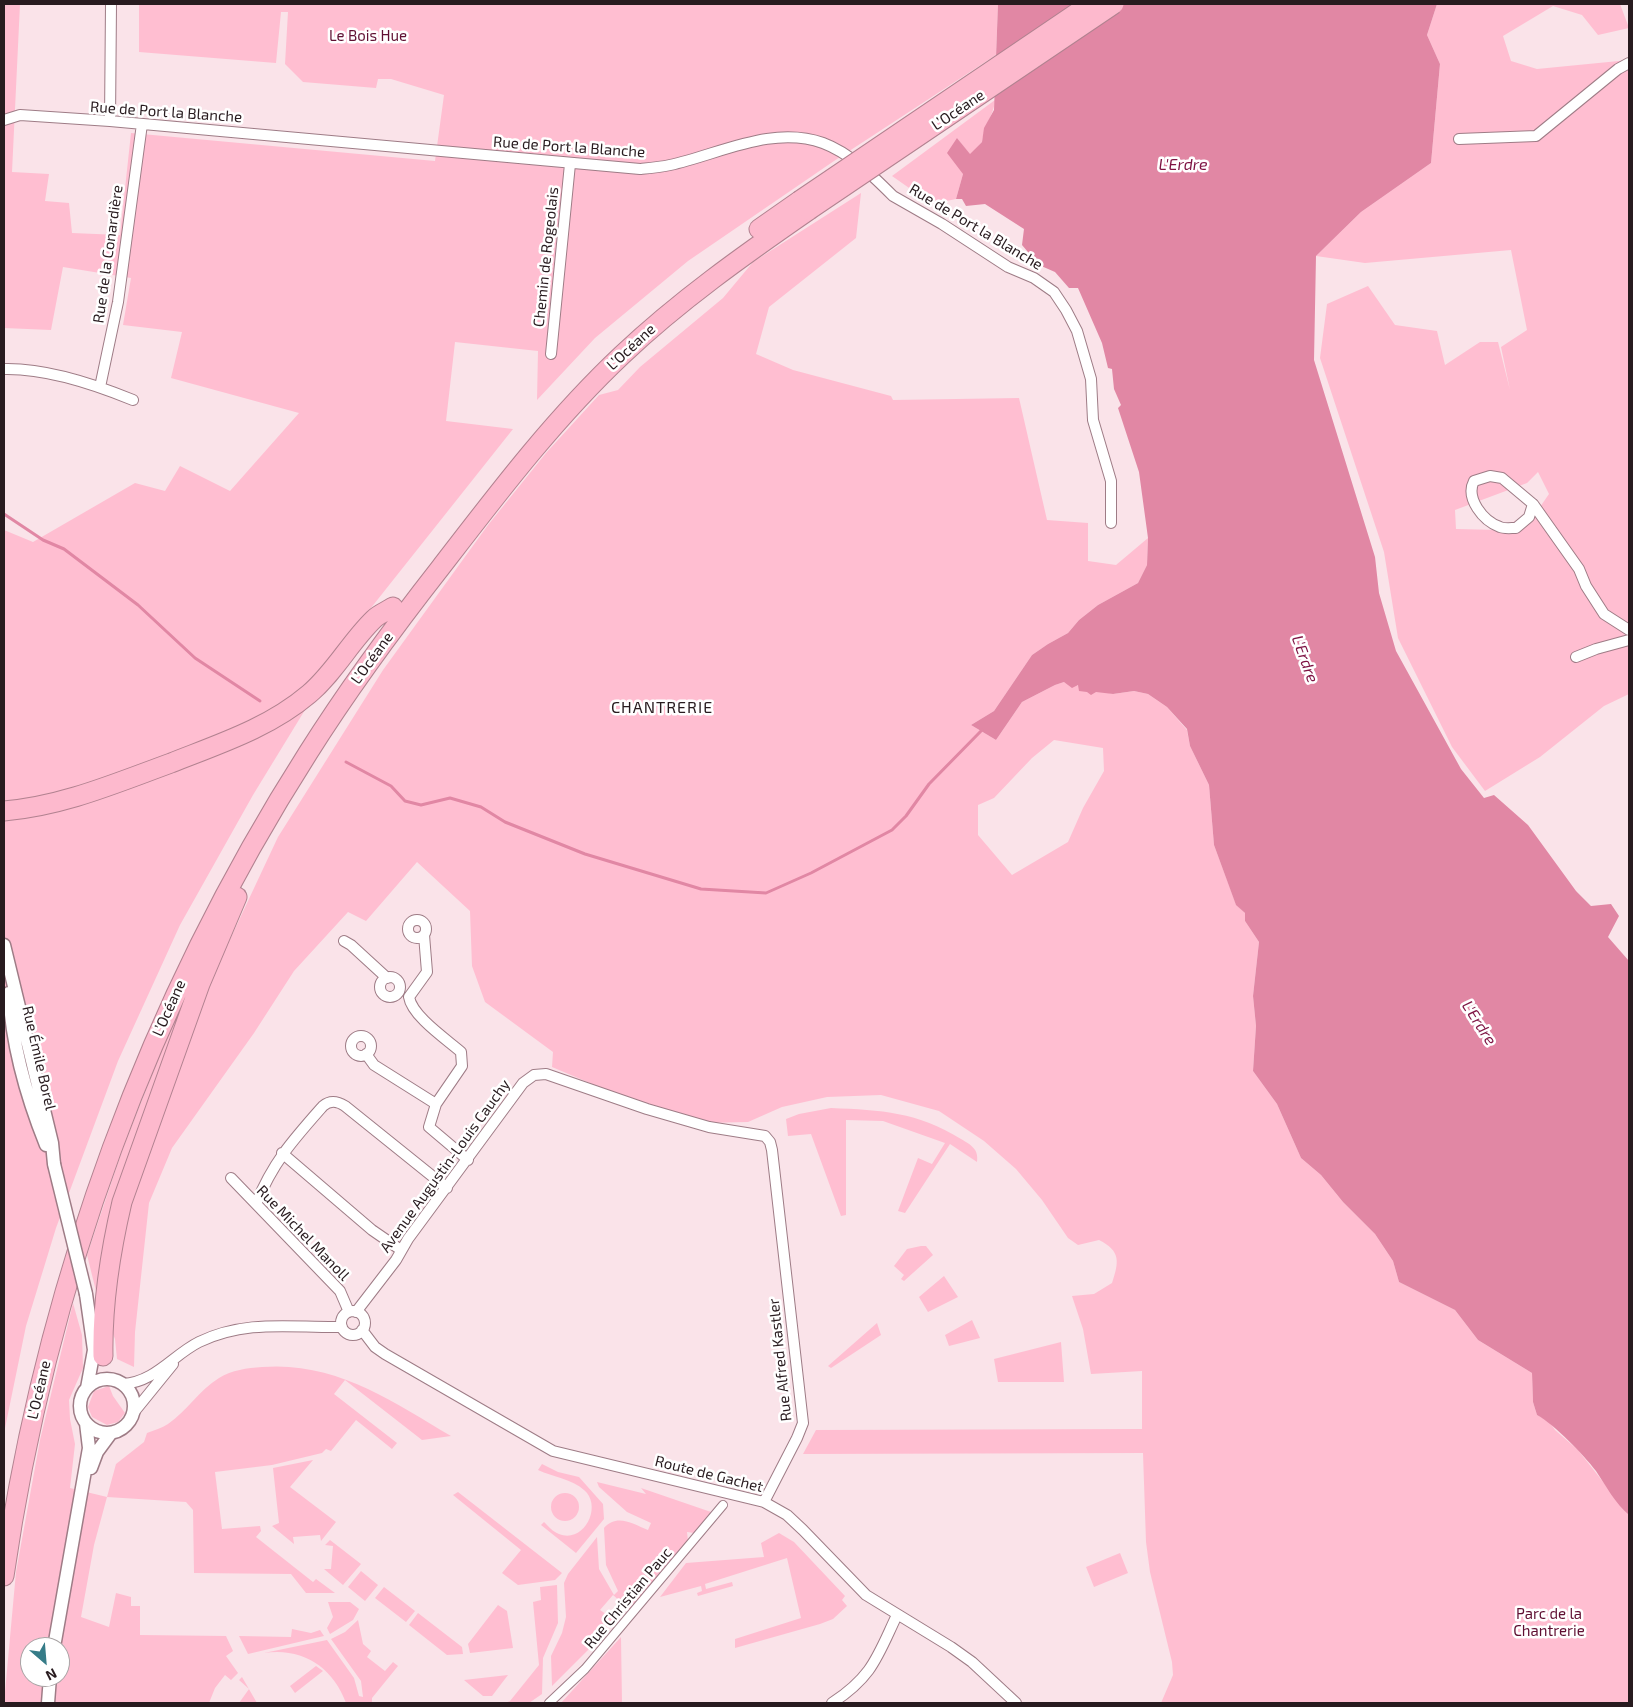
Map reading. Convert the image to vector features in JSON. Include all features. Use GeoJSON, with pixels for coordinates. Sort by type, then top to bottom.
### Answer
{"type":"FeatureCollection","features":[{"type":"Feature","properties":{"kind":"highway","name":"L’Océane"},"geometry":{"type":"LineString","coordinates":[[4,1576],[21,1472],[44,1365],[102,1174],[139,1076],[183,978],[236,873],[278,801],[332,716],[392,631],[512,476],[608,368],[662,319],[804,206],[1090,4]]}},
{"type":"Feature","properties":{"kind":"highway","name":"L’Océane"},"geometry":{"type":"LineString","coordinates":[[4,1495],[27,1385],[56,1276],[94,1158],[143,1036],[196,924],[240,840],[320,711],[393,608],[522,444],[586,373],[627,333],[672,294],[1114,4]]}},
{"type":"Feature","properties":{"kind":"highway"},"geometry":{"type":"LineString","coordinates":[[4,811],[41,806],[82,796],[234,738],[274,720],[310,693],[342,660],[374,619],[393,608]]}},
{"type":"Feature","properties":{"kind":"highway"},"geometry":{"type":"LineString","coordinates":[[103,1356],[107,1282],[122,1202],[200,984],[229,914],[276,822],[278,801]]}},
{"type":"Feature","properties":{"kind":"street"},"geometry":{"type":"LineString","coordinates":[[110,121],[111,4]]}},
{"type":"Feature","properties":{"kind":"street"},"geometry":{"type":"LineString","coordinates":[[1459,138],[1536,136],[1618,69],[1629,63]]}},
{"type":"Feature","properties":{"kind":"street","name":"Rue de Port la Blanche"},"geometry":{"type":"LineString","coordinates":[[4,120],[20,115],[110,121],[640,169],[670,165],[778,137],[802,138],[823,144],[843,153],[876,179],[893,196],[942,224],[1008,267],[1034,278],[1054,292],[1066,310],[1085,352],[1091,379],[1093,420],[1111,481],[1111,523]]}},
{"type":"Feature","properties":{"kind":"street","name":"Rue de la Conardière"},"geometry":{"type":"LineString","coordinates":[[100,387],[118,302],[142,124]]}},
{"type":"Feature","properties":{"kind":"street","name":"Chemin de Rogeolais"},"geometry":{"type":"LineString","coordinates":[[551,354],[570,164]]}},
{"type":"Feature","properties":{"kind":"street"},"geometry":{"type":"LineString","coordinates":[[4,369],[44,373],[100,387],[133,400]]}},
{"type":"Feature","properties":{"kind":"street"},"geometry":{"type":"LineString","coordinates":[[1533,504],[1528,517],[1516,528],[1501,528],[1484,518],[1472,497],[1470,489],[1474,481],[1490,476],[1502,478],[1533,504],[1579,570],[1586,586],[1604,614],[1629,630]]}},
{"type":"Feature","properties":{"kind":"street"},"geometry":{"type":"LineString","coordinates":[[1576,657],[1596,649],[1629,640]]}},
{"type":"Feature","properties":{"kind":"street"},"geometry":{"type":"LineString","coordinates":[[409,997],[427,972],[424,935]]}},
{"type":"Feature","properties":{"kind":"street"},"geometry":{"type":"LineString","coordinates":[[344,941],[351,945],[387,978]]}},
{"type":"Feature","properties":{"kind":"street","name":"Rue Émile Borel"},"geometry":{"type":"LineString","coordinates":[[5,951],[52,1143],[54,1164],[109,1379]]}},
{"type":"Feature","properties":{"kind":"street"},"geometry":{"type":"LineString","coordinates":[[398,993],[398,982],[393,978],[387,978],[380,984],[382,993],[390,997],[398,993],[409,997],[416,1013],[461,1052],[462,1066],[436,1104],[429,1127],[468,1160]]}},
{"type":"Feature","properties":{"kind":"street"},"geometry":{"type":"LineString","coordinates":[[366,1054],[374,1065],[436,1104]]}},
{"type":"Feature","properties":{"kind":"street","name":"Avenue Augustin-Louis Cauchy"},"geometry":{"type":"LineString","coordinates":[[353,1312],[468,1160],[518,1089],[532,1076],[546,1074],[656,1112],[709,1127],[765,1136],[772,1146],[778,1207]]}},
{"type":"Feature","properties":{"kind":"street"},"geometry":{"type":"LineString","coordinates":[[256,1204],[266,1179],[282,1153],[322,1106],[331,1102],[340,1103],[384,1136],[394,1148],[446,1188]]}},
{"type":"Feature","properties":{"kind":"street"},"geometry":{"type":"LineString","coordinates":[[282,1153],[372,1230],[401,1250]]}},
{"type":"Feature","properties":{"kind":"street","name":"Rue Michel Manoll"},"geometry":{"type":"LineString","coordinates":[[231,1178],[340,1292],[353,1312]]}},
{"type":"Feature","properties":{"kind":"street","name":"Rue Alfred Kastler"},"geometry":{"type":"LineString","coordinates":[[764,1502],[803,1423],[778,1207]]}},
{"type":"Feature","properties":{"kind":"street","name":"Rue Émile Borel"},"geometry":{"type":"LineString","coordinates":[[86,1294],[94,1350],[87,1388]]}},
{"type":"Feature","properties":{"kind":"street"},"geometry":{"type":"LineString","coordinates":[[353,1312],[364,1320],[362,1330],[351,1334],[345,1332],[342,1326],[343,1317],[353,1312]]}},
{"type":"Feature","properties":{"kind":"street"},"geometry":{"type":"LineString","coordinates":[[123,1384],[149,1376],[177,1359],[198,1343],[242,1328],[282,1324],[342,1326]]}},
{"type":"Feature","properties":{"kind":"street","name":"Route de Gachet"},"geometry":{"type":"LineString","coordinates":[[362,1330],[375,1347],[385,1354],[553,1451],[764,1502],[787,1516],[803,1530],[866,1595],[972,1662],[1016,1703]]}},
{"type":"Feature","properties":{"kind":"street"},"geometry":{"type":"LineString","coordinates":[[80,1496],[97,1452],[111,1433],[127,1425],[134,1412],[177,1359]]}},
{"type":"Feature","properties":{"kind":"street"},"geometry":{"type":"LineString","coordinates":[[56,1637],[90,1441],[80,1405],[87,1388],[95,1382],[109,1379],[123,1384],[133,1396],[134,1412]]}},
{"type":"Feature","properties":{"kind":"street"},"geometry":{"type":"LineString","coordinates":[[86,1423],[100,1432],[111,1433]]}},
{"type":"Feature","properties":{"kind":"street","name":"Rue Christian Pauc"},"geometry":{"type":"LineString","coordinates":[[549,1703],[592,1661],[723,1506]]}},
{"type":"Feature","properties":{"kind":"street"},"geometry":{"type":"LineString","coordinates":[[832,1703],[862,1681],[873,1666],[897,1615]]}},
{"type":"Feature","properties":{"kind":"street"},"geometry":{"type":"LineString","coordinates":[[48,1703],[49,1687]]}},
{"type":"Feature","properties":{"kind":"green space","name":"Le Bois Hue"},"geometry":{"type":"Polygon","coordinates":[[[4,4],[20,4],[12,172],[49,174],[45,201],[69,203],[72,233],[120,235],[131,133],[435,161],[444,95],[391,79],[378,79],[376,88],[303,82],[285,64],[288,12],[281,12],[276,63],[139,52],[139,4],[998,4],[996,55],[834,161],[688,261],[595,338],[537,400],[538,351],[455,342],[446,421],[513,429],[332,657],[308,705],[253,795],[180,925],[118,1061],[56,1228],[26,1326],[4,1433],[4,530],[33,542],[135,483],[165,491],[180,466],[230,491],[299,413],[171,378],[182,332],[123,325],[131,278],[63,267],[51,330],[4,328],[4,4]]]}},
{"type":"Feature","properties":{"kind":"green space"},"geometry":{"type":"Polygon","coordinates":[[[1437,4],[1620,4],[1629,28],[1598,35],[1582,15],[1553,6],[1503,36],[1511,61],[1537,69],[1629,60],[1629,694],[1604,706],[1540,757],[1485,791],[1452,747],[1398,638],[1384,552],[1320,358],[1327,304],[1368,286],[1395,325],[1437,331],[1445,365],[1480,342],[1498,342],[1510,390],[1501,347],[1527,330],[1511,250],[1365,263],[1316,256],[1361,212],[1431,163],[1440,64],[1427,35],[1437,4]],[[1538,472],[1527,483],[1455,510],[1456,529],[1499,530],[1540,507],[1549,494],[1538,472]]]}},
{"type":"Feature","properties":{"kind":"green space"},"geometry":{"type":"Polygon","coordinates":[[[995,100],[982,142],[970,155],[957,138],[963,174],[956,199],[932,204],[892,176],[995,100]]]}},
{"type":"Feature","properties":{"kind":"green space","name":"Parc de la Chantrerie"},"geometry":{"type":"Polygon","coordinates":[[[861,193],[856,238],[769,307],[756,354],[793,370],[891,396],[893,400],[1019,398],[1047,520],[1088,523],[1088,561],[1116,565],[1148,538],[1147,565],[1138,583],[1098,605],[1079,620],[1068,633],[1032,655],[994,711],[971,725],[996,740],[1022,702],[1064,682],[1113,694],[1134,691],[1148,694],[1167,707],[1187,730],[1190,746],[1209,785],[1214,845],[1236,904],[1245,913],[1245,921],[1259,942],[1253,996],[1256,1026],[1253,1071],[1277,1104],[1301,1158],[1321,1175],[1343,1202],[1375,1234],[1393,1261],[1399,1282],[1455,1310],[1478,1340],[1532,1373],[1533,1402],[1537,1415],[1549,1421],[1555,1430],[1578,1450],[1629,1515],[1629,1703],[1161,1703],[1173,1675],[1172,1662],[1150,1572],[1146,1542],[1143,1453],[803,1454],[816,1430],[1142,1429],[1142,1371],[1091,1374],[1083,1329],[1072,1296],[1094,1294],[1112,1283],[1117,1263],[1115,1253],[1111,1248],[1099,1240],[1078,1245],[1068,1238],[1042,1200],[1016,1169],[984,1141],[939,1111],[881,1095],[827,1097],[782,1107],[748,1122],[706,1123],[625,1098],[552,1067],[553,1052],[485,1002],[472,966],[470,911],[417,862],[366,921],[348,912],[294,971],[254,1033],[172,1148],[149,1203],[135,1332],[134,1367],[117,1359],[115,1339],[97,1295],[87,1255],[123,1148],[165,1042],[203,956],[225,950],[278,837],[383,670],[488,525],[546,453],[599,395],[618,390],[640,367],[723,298],[753,262],[861,193]],[[1054,740],[1032,758],[994,798],[978,805],[978,835],[1012,875],[1068,842],[1083,808],[1104,771],[1103,748],[1054,740]]]}},
{"type":"Feature","properties":{"kind":"green space"},"geometry":{"type":"Polygon","coordinates":[[[831,1108],[899,1114],[929,1123],[971,1145],[977,1154],[977,1162],[950,1144],[905,1213],[898,1211],[918,1158],[932,1164],[945,1143],[883,1121],[846,1120],[846,1215],[841,1216],[811,1134],[788,1136],[786,1119],[799,1114],[831,1108]]]}},
{"type":"Feature","properties":{"kind":"green space"},"geometry":{"type":"Polygon","coordinates":[[[926,1246],[933,1255],[904,1281],[901,1279],[904,1275],[894,1266],[907,1249],[926,1246]]]}},
{"type":"Feature","properties":{"kind":"green space"},"geometry":{"type":"Polygon","coordinates":[[[944,1276],[958,1297],[928,1312],[919,1297],[944,1276]]]}},
{"type":"Feature","properties":{"kind":"green space"},"geometry":{"type":"Polygon","coordinates":[[[73,1303],[82,1335],[83,1368],[69,1400],[70,1419],[75,1444],[70,1488],[107,1497],[94,1545],[81,1617],[109,1627],[116,1593],[131,1597],[131,1606],[140,1606],[140,1635],[226,1636],[233,1651],[226,1656],[238,1673],[231,1680],[225,1675],[215,1688],[209,1703],[4,1703],[16,1572],[40,1440],[73,1303]]]}},
{"type":"Feature","properties":{"kind":"green space"},"geometry":{"type":"Polygon","coordinates":[[[972,1320],[980,1338],[949,1346],[945,1335],[972,1320]]]}},
{"type":"Feature","properties":{"kind":"green space"},"geometry":{"type":"Polygon","coordinates":[[[877,1323],[881,1335],[831,1368],[828,1366],[877,1323]]]}},
{"type":"Feature","properties":{"kind":"green space"},"geometry":{"type":"Polygon","coordinates":[[[1061,1342],[1064,1382],[998,1382],[994,1359],[1061,1342]]]}},
{"type":"Feature","properties":{"kind":"green space"},"geometry":{"type":"Polygon","coordinates":[[[262,1367],[289,1367],[314,1370],[338,1377],[385,1397],[451,1436],[422,1440],[345,1380],[334,1394],[397,1443],[392,1449],[356,1420],[331,1451],[326,1449],[322,1453],[272,1465],[215,1472],[222,1529],[260,1526],[261,1531],[256,1537],[313,1582],[316,1579],[335,1593],[306,1593],[291,1574],[194,1573],[193,1510],[186,1502],[107,1497],[116,1464],[144,1442],[147,1433],[175,1419],[212,1383],[224,1375],[240,1370],[262,1367]]]}},
{"type":"Feature","properties":{"kind":"green space"},"geometry":{"type":"Polygon","coordinates":[[[109,1386],[113,1396],[125,1413],[118,1422],[107,1425],[92,1417],[88,1407],[94,1391],[109,1386]]]}},
{"type":"Feature","properties":{"kind":"green space"},"geometry":{"type":"Polygon","coordinates":[[[313,1460],[290,1487],[336,1522],[321,1541],[320,1535],[293,1537],[294,1544],[272,1526],[279,1523],[273,1468],[313,1460]]]}},
{"type":"Feature","properties":{"kind":"green space"},"geometry":{"type":"Polygon","coordinates":[[[542,1464],[558,1472],[579,1477],[603,1504],[604,1519],[576,1553],[541,1525],[544,1522],[559,1534],[568,1536],[576,1534],[583,1529],[591,1514],[592,1505],[589,1497],[584,1490],[574,1483],[538,1470],[542,1464]]]}},
{"type":"Feature","properties":{"kind":"green space"},"geometry":{"type":"Polygon","coordinates":[[[597,1482],[646,1494],[641,1488],[711,1512],[694,1533],[687,1532],[688,1541],[630,1610],[613,1595],[600,1610],[613,1619],[588,1650],[552,1686],[551,1656],[562,1633],[566,1617],[564,1583],[568,1574],[597,1537],[599,1569],[614,1595],[618,1591],[606,1565],[604,1528],[614,1521],[620,1520],[648,1530],[651,1523],[627,1512],[599,1487],[597,1482]]]}},
{"type":"Feature","properties":{"kind":"green space"},"geometry":{"type":"Polygon","coordinates":[[[458,1492],[562,1573],[555,1580],[518,1585],[502,1573],[521,1550],[453,1495],[458,1492]]]}},
{"type":"Feature","properties":{"kind":"green space"},"geometry":{"type":"Polygon","coordinates":[[[565,1493],[575,1497],[579,1507],[575,1517],[565,1521],[555,1517],[551,1507],[555,1497],[565,1493]]]}},
{"type":"Feature","properties":{"kind":"green space"},"geometry":{"type":"Polygon","coordinates":[[[779,1533],[794,1542],[845,1596],[842,1600],[847,1606],[833,1619],[735,1648],[735,1639],[801,1618],[787,1558],[705,1584],[706,1589],[732,1582],[733,1586],[698,1596],[697,1593],[702,1591],[701,1586],[660,1597],[686,1563],[764,1557],[761,1543],[779,1533]]]}},
{"type":"Feature","properties":{"kind":"green space"},"geometry":{"type":"Polygon","coordinates":[[[330,1540],[361,1564],[343,1585],[324,1569],[331,1569],[333,1546],[325,1545],[330,1540]]]}},
{"type":"Feature","properties":{"kind":"green space"},"geometry":{"type":"Polygon","coordinates":[[[1120,1553],[1128,1573],[1094,1587],[1086,1567],[1120,1553]]]}},
{"type":"Feature","properties":{"kind":"green space"},"geometry":{"type":"Polygon","coordinates":[[[361,1571],[378,1585],[365,1601],[348,1587],[361,1571]]]}},
{"type":"Feature","properties":{"kind":"green space"},"geometry":{"type":"Polygon","coordinates":[[[557,1585],[558,1623],[543,1658],[542,1694],[529,1703],[505,1703],[510,1701],[539,1665],[533,1602],[541,1600],[540,1587],[557,1585]]]}},
{"type":"Feature","properties":{"kind":"green space"},"geometry":{"type":"Polygon","coordinates":[[[384,1587],[415,1611],[406,1622],[375,1598],[384,1587]]]}},
{"type":"Feature","properties":{"kind":"green space"},"geometry":{"type":"Polygon","coordinates":[[[328,1602],[350,1602],[359,1609],[353,1620],[330,1634],[327,1628],[333,1617],[328,1602]]]}},
{"type":"Feature","properties":{"kind":"green space"},"geometry":{"type":"Polygon","coordinates":[[[498,1605],[507,1611],[513,1648],[470,1653],[468,1644],[498,1605]]]}},
{"type":"Feature","properties":{"kind":"green space"},"geometry":{"type":"Polygon","coordinates":[[[418,1613],[462,1647],[463,1654],[447,1655],[409,1625],[418,1613]]]}},
{"type":"Feature","properties":{"kind":"green space"},"geometry":{"type":"Polygon","coordinates":[[[358,1620],[363,1644],[371,1651],[367,1657],[385,1671],[393,1662],[398,1666],[372,1698],[372,1703],[346,1703],[333,1679],[314,1662],[291,1653],[264,1653],[327,1640],[354,1678],[359,1696],[363,1697],[361,1681],[331,1639],[345,1632],[358,1620]]]}},
{"type":"Feature","properties":{"kind":"green space"},"geometry":{"type":"Polygon","coordinates":[[[292,1629],[311,1633],[320,1630],[324,1636],[248,1654],[239,1636],[291,1637],[292,1629]]]}},
{"type":"Feature","properties":{"kind":"green space"},"geometry":{"type":"Polygon","coordinates":[[[621,1637],[622,1703],[561,1703],[621,1637]]]}},
{"type":"Feature","properties":{"kind":"green space"},"geometry":{"type":"Polygon","coordinates":[[[316,1666],[323,1671],[295,1693],[290,1686],[316,1666]]]}},
{"type":"Feature","properties":{"kind":"green space"},"geometry":{"type":"Polygon","coordinates":[[[508,1675],[492,1696],[483,1696],[464,1680],[508,1675]]]}},
{"type":"Feature","properties":{"kind":"green space"},"geometry":{"type":"Polygon","coordinates":[[[242,1677],[249,1689],[239,1680],[242,1677]]]}},
{"type":"Feature","properties":{"kind":"green space"},"geometry":{"type":"Polygon","coordinates":[[[249,1689],[257,1703],[239,1703],[249,1689]]]}},
{"type":"Feature","properties":{"kind":"water","name":"L'Erdre"},"geometry":{"type":"Polygon","coordinates":[[[998,4],[1437,4],[1427,35],[1440,64],[1431,163],[1361,212],[1316,256],[1314,360],[1375,557],[1379,593],[1396,651],[1461,769],[1484,798],[1494,795],[1528,825],[1576,891],[1591,906],[1611,904],[1619,916],[1608,937],[1629,961],[1629,1515],[1615,1500],[1584,1456],[1560,1433],[1537,1415],[1533,1402],[1532,1373],[1478,1340],[1455,1310],[1399,1282],[1393,1261],[1375,1234],[1343,1202],[1321,1175],[1301,1158],[1277,1104],[1253,1071],[1256,1026],[1253,996],[1259,942],[1245,921],[1245,913],[1236,905],[1214,845],[1209,785],[1190,746],[1187,729],[1167,707],[1148,694],[1134,691],[1113,694],[1096,692],[1091,695],[1087,692],[1079,691],[1078,685],[1072,688],[1064,682],[1022,702],[996,740],[971,725],[994,711],[1032,655],[1068,633],[1079,620],[1098,605],[1138,583],[1147,565],[1148,538],[1139,472],[1118,408],[1121,405],[1114,389],[1112,369],[1108,368],[1102,343],[1078,288],[1069,288],[1055,272],[1039,265],[1022,245],[1024,229],[985,204],[966,206],[962,199],[956,199],[963,174],[947,153],[957,138],[970,154],[982,142],[984,128],[994,110],[998,4]]]}},
{"type":"Feature","properties":{"kind":"waterway"},"geometry":{"type":"LineString","coordinates":[[4,514],[43,540],[64,549],[138,605],[195,658],[260,701]]}},
{"type":"Feature","properties":{"kind":"waterway"},"geometry":{"type":"LineString","coordinates":[[346,762],[391,786],[405,801],[421,805],[450,798],[481,807],[505,822],[585,854],[701,889],[766,893],[811,873],[892,830],[906,816],[929,784],[982,730]]}},
{"type":"Feature","properties":{"kind":"district","name":"CHANTRERIE"},"geometry":{"type":"Point","coordinates":[662,708]}}]}
